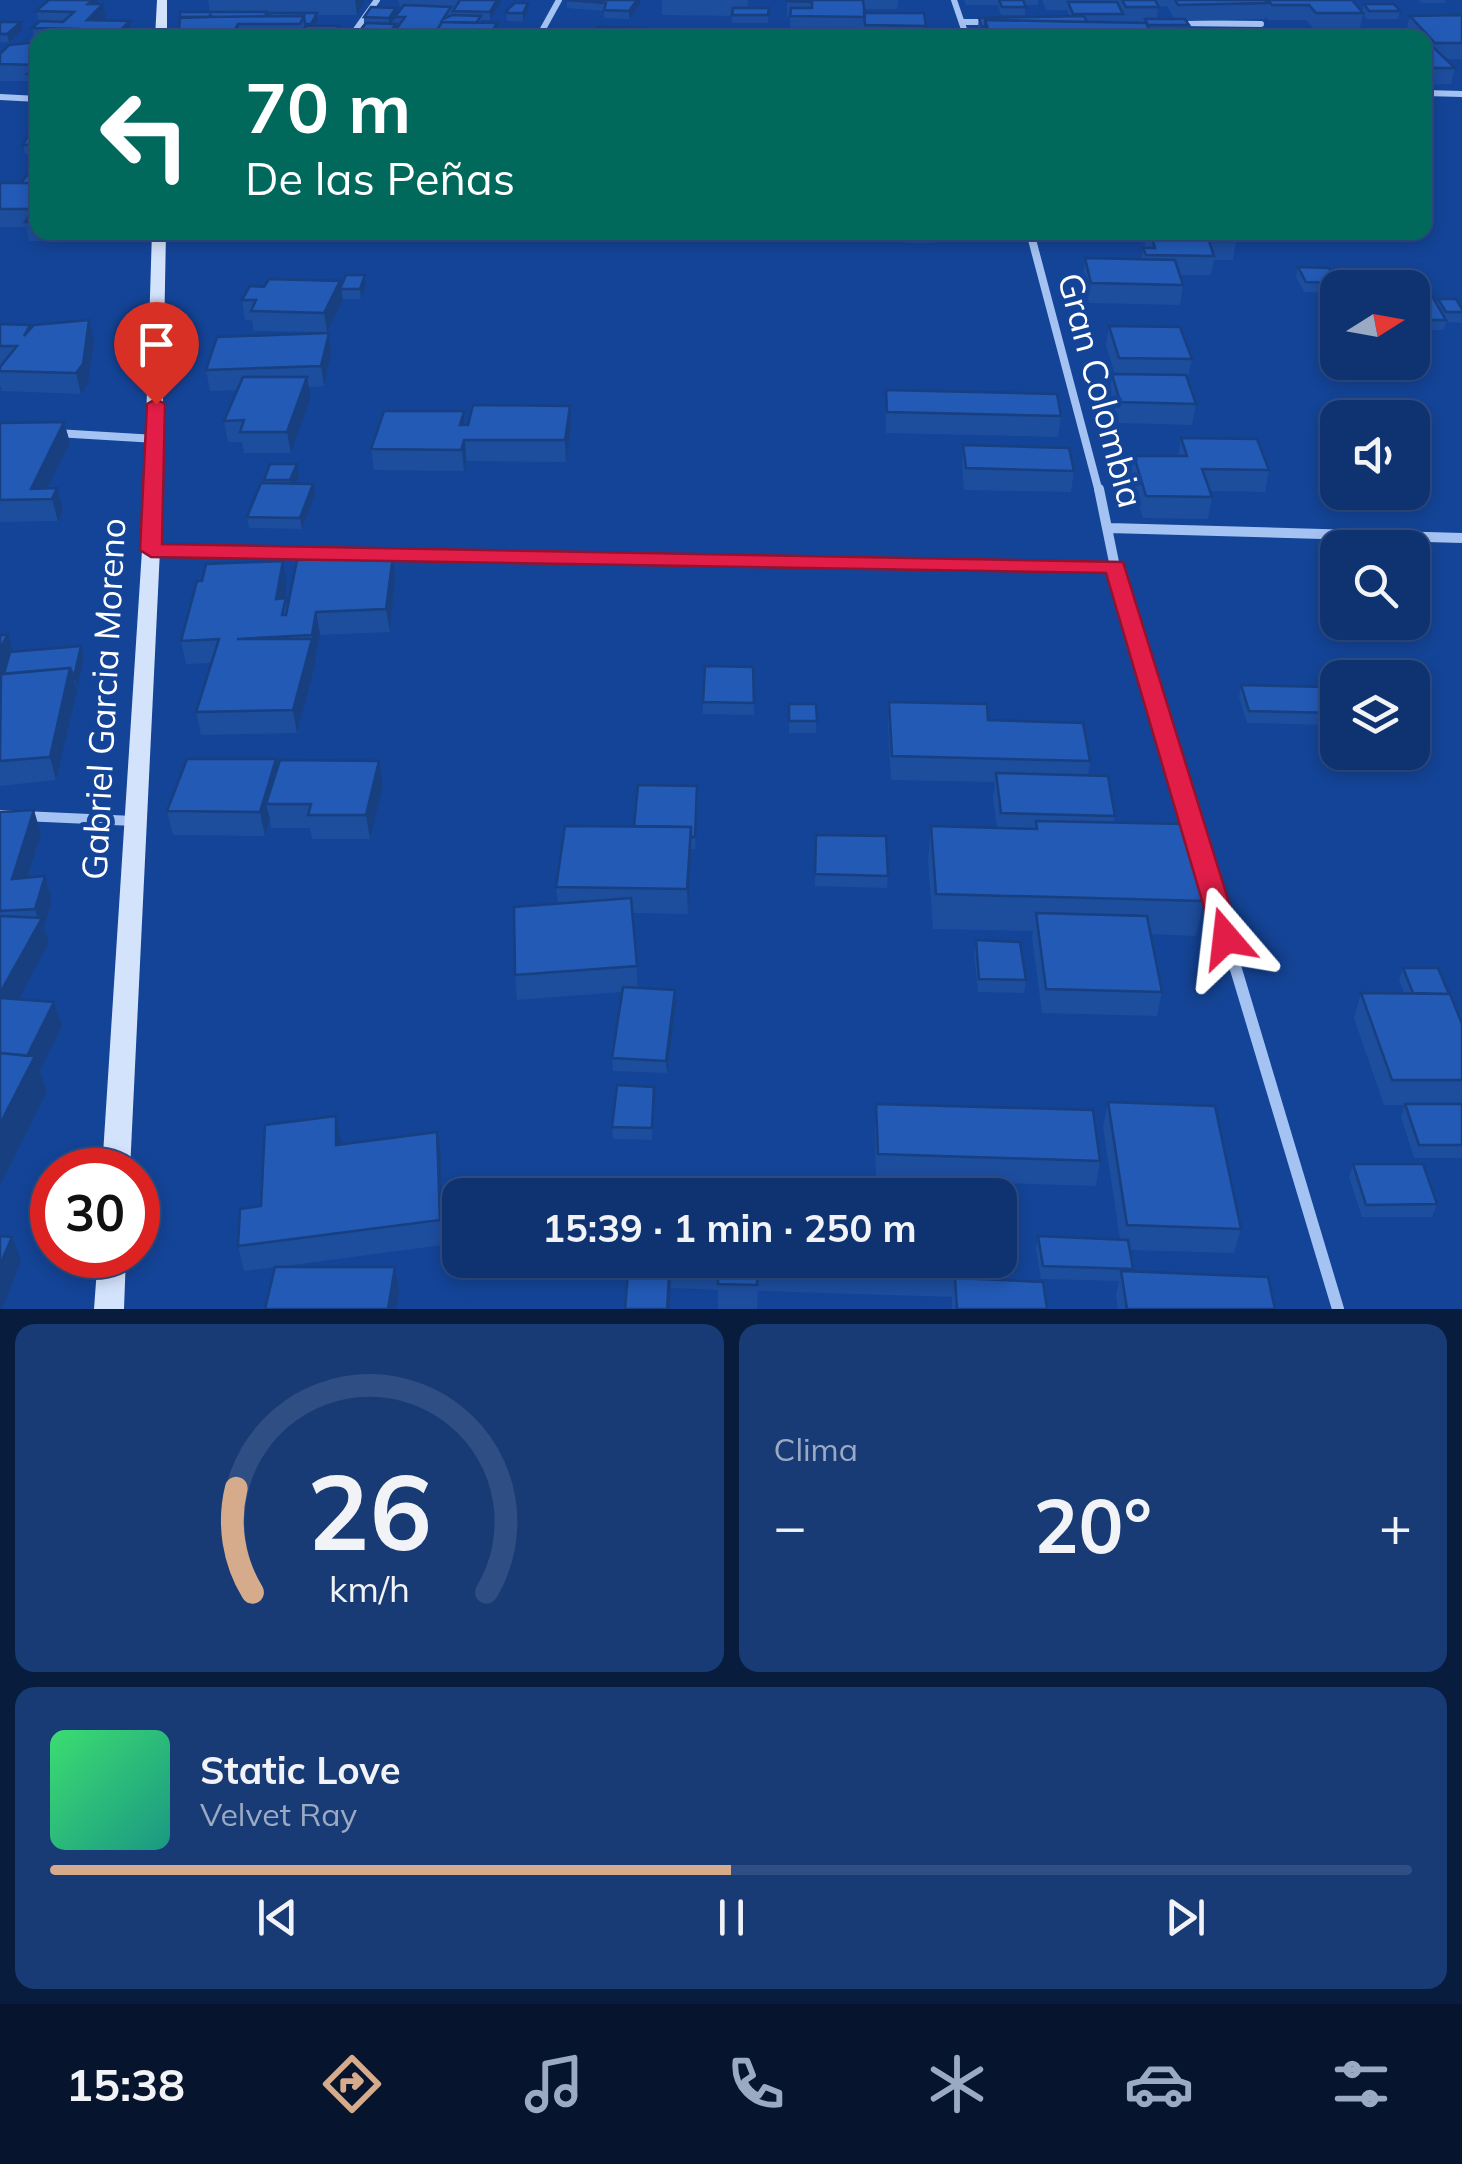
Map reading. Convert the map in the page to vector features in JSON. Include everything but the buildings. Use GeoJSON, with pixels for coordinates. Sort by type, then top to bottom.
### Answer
{"type":"FeatureCollection","features":[{"type":"Feature","properties":{"kind":"street"},"geometry":{"type":"LineString","coordinates":[[161,30],[162,0]]}},
{"type":"Feature","properties":{"kind":"street"},"geometry":{"type":"LineString","coordinates":[[356,30],[377,0]]}},
{"type":"Feature","properties":{"kind":"street"},"geometry":{"type":"LineString","coordinates":[[542,30],[558,0]]}},
{"type":"Feature","properties":{"kind":"street"},"geometry":{"type":"LineString","coordinates":[[954,0],[964,30]]}},
{"type":"Feature","properties":{"kind":"street"},"geometry":{"type":"LineString","coordinates":[[962,22],[998,22]]}},
{"type":"Feature","properties":{"kind":"street"},"geometry":{"type":"LineString","coordinates":[[1165,23],[1261,24]]}},
{"type":"Feature","properties":{"kind":"street"},"geometry":{"type":"LineString","coordinates":[[1432,93],[1462,94]]}},
{"type":"Feature","properties":{"kind":"street"},"geometry":{"type":"LineString","coordinates":[[0,97],[30,99]]}},
{"type":"Feature","properties":{"kind":"street","name":"Gabriel Garcia Moreno"},"geometry":{"type":"LineString","coordinates":[[117,1148],[151,550],[159,240]]}},
{"type":"Feature","properties":{"kind":"street","name":"Gran Colombia"},"geometry":{"type":"LineString","coordinates":[[1032,240],[1110,528],[1115,567],[1338,1309]]}},
{"type":"Feature","properties":{"kind":"street"},"geometry":{"type":"LineString","coordinates":[[39,432],[156,438]]}},
{"type":"Feature","properties":{"kind":"street"},"geometry":{"type":"LineString","coordinates":[[1110,528],[1462,538]]}},
{"type":"Feature","properties":{"kind":"street"},"geometry":{"type":"LineString","coordinates":[[151,550],[1115,567]]}},
{"type":"Feature","properties":{"kind":"street"},"geometry":{"type":"LineString","coordinates":[[0,815],[134,822]]}},
{"type":"Feature","properties":{"kind":"street"},"geometry":{"type":"LineString","coordinates":[[109,1309],[111,1278]]}},
{"type":"Feature","properties":{"kind":"route"},"geometry":{"type":"LineString","coordinates":[[156,404],[151,550],[1115,567],[1226,938]]}}]}
